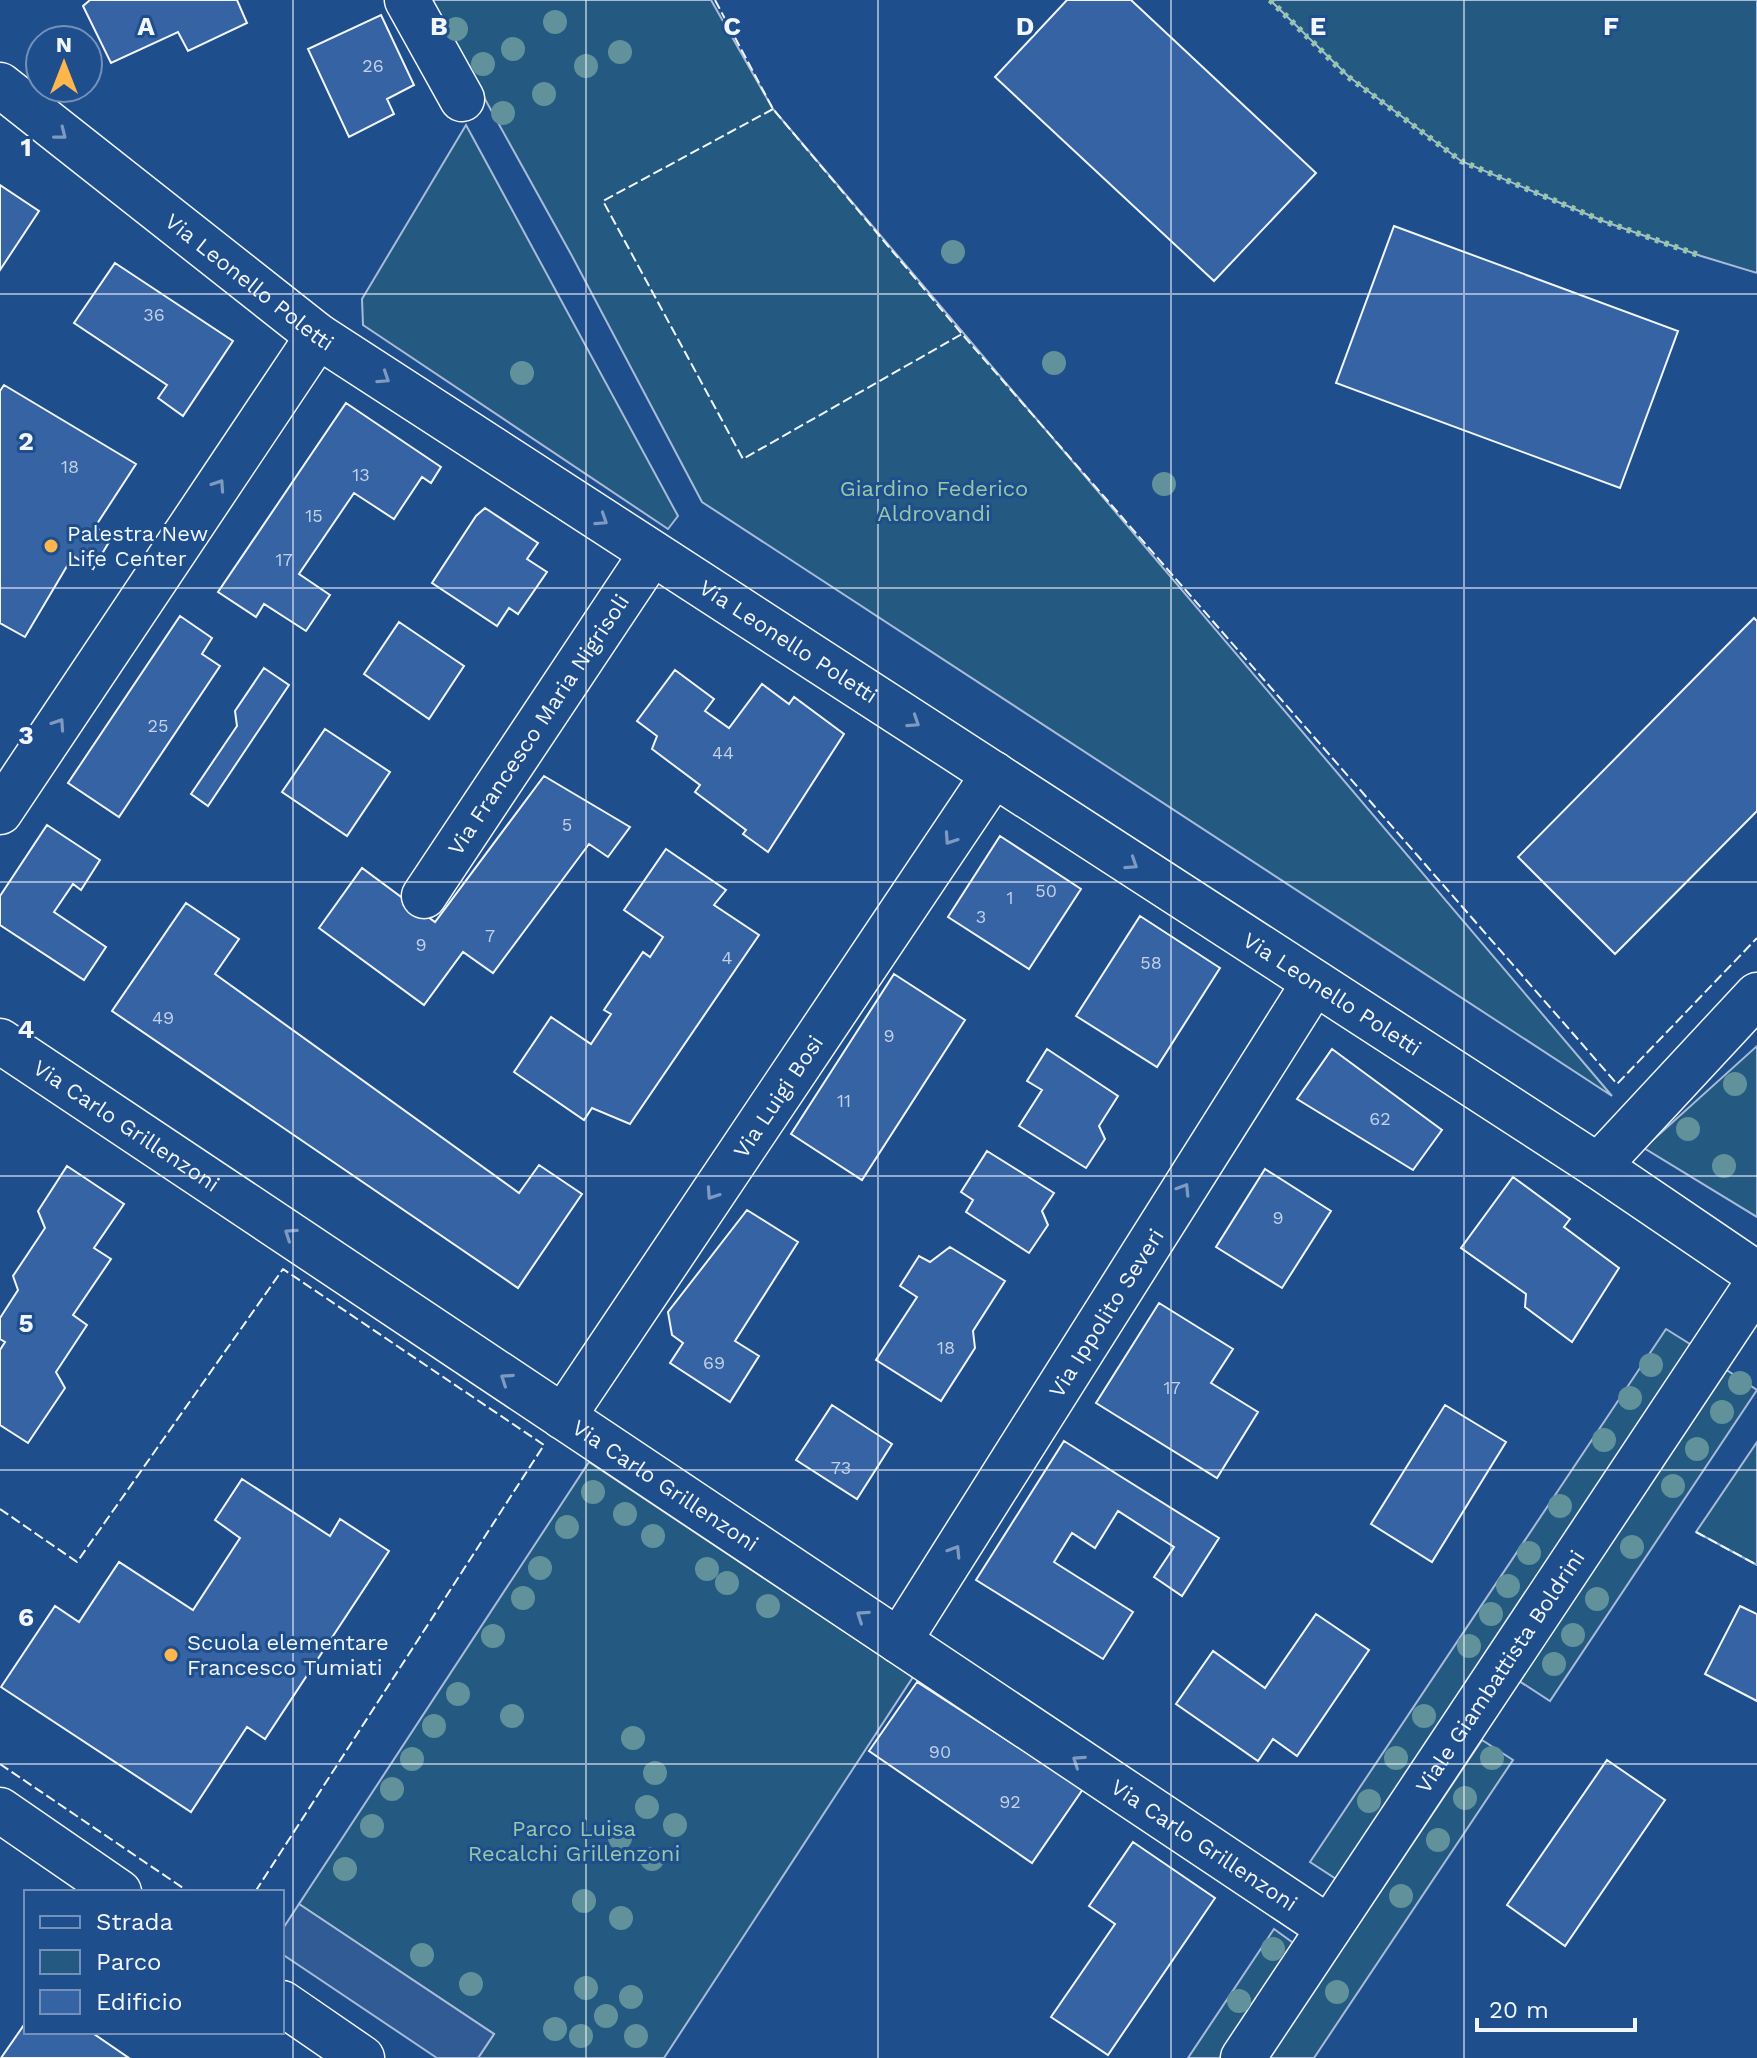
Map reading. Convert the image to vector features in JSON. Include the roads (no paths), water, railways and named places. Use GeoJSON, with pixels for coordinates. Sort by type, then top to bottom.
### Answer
{"type":"FeatureCollection","features":[{"type":"Feature","properties":{"kind":"street"},"geometry":{"type":"LineString","coordinates":[[407,0],[462,99]]}},
{"type":"Feature","properties":{"kind":"street","name":"Via Leonello Poletti"},"geometry":{"type":"LineString","coordinates":[[0,85],[318,336],[1598,1166],[1757,1274]]}},
{"type":"Feature","properties":{"kind":"street"},"geometry":{"type":"LineString","coordinates":[[0,812],[318,336]]}},
{"type":"Feature","properties":{"kind":"street","name":"Via Francesco Maria Nigrisoli"},"geometry":{"type":"LineString","coordinates":[[424,896],[652,553]]}},
{"type":"Feature","properties":{"kind":"street","name":"Via Luigi Bosi"},"geometry":{"type":"LineString","coordinates":[[563,1417],[994,774]]}},
{"type":"Feature","properties":{"kind":"street","name":"Via Ippolito Severi"},"geometry":{"type":"LineString","coordinates":[[899,1641],[1314,983]]}},
{"type":"Feature","properties":{"kind":"street"},"geometry":{"type":"LineString","coordinates":[[1598,1166],[1757,995]]}},
{"type":"Feature","properties":{"kind":"street","name":"Via Carlo Grillenzoni"},"geometry":{"type":"LineString","coordinates":[[0,1041],[1329,1928]]}},
{"type":"Feature","properties":{"kind":"street","name":"Viale Giambattista Boldrini"},"geometry":{"type":"LineString","coordinates":[[1243,2058],[1757,1284]]}},
{"type":"Feature","properties":{"kind":"street"},"geometry":{"type":"LineString","coordinates":[[0,1810],[116,1890]]}},
{"type":"Feature","properties":{"kind":"street"},"geometry":{"type":"LineString","coordinates":[[284,2004],[362,2058]]}},
{"type":"Feature","properties":{"kind":"place","name":"Palestra New Life Center"},"geometry":{"type":"Point","coordinates":[51,546]}},
{"type":"Feature","properties":{"kind":"place","name":"Scuola elementare Francesco Tumiati"},"geometry":{"type":"Point","coordinates":[171,1655]}},
{"type":"Feature","properties":{"kind":"park label","name":"Giardino Federico Aldrovandi"},"geometry":{"type":"Point","coordinates":[934,500]}},
{"type":"Feature","properties":{"kind":"park label","name":"Parco Luisa Recalchi Grillenzoni"},"geometry":{"type":"Point","coordinates":[574,1840]}}]}
